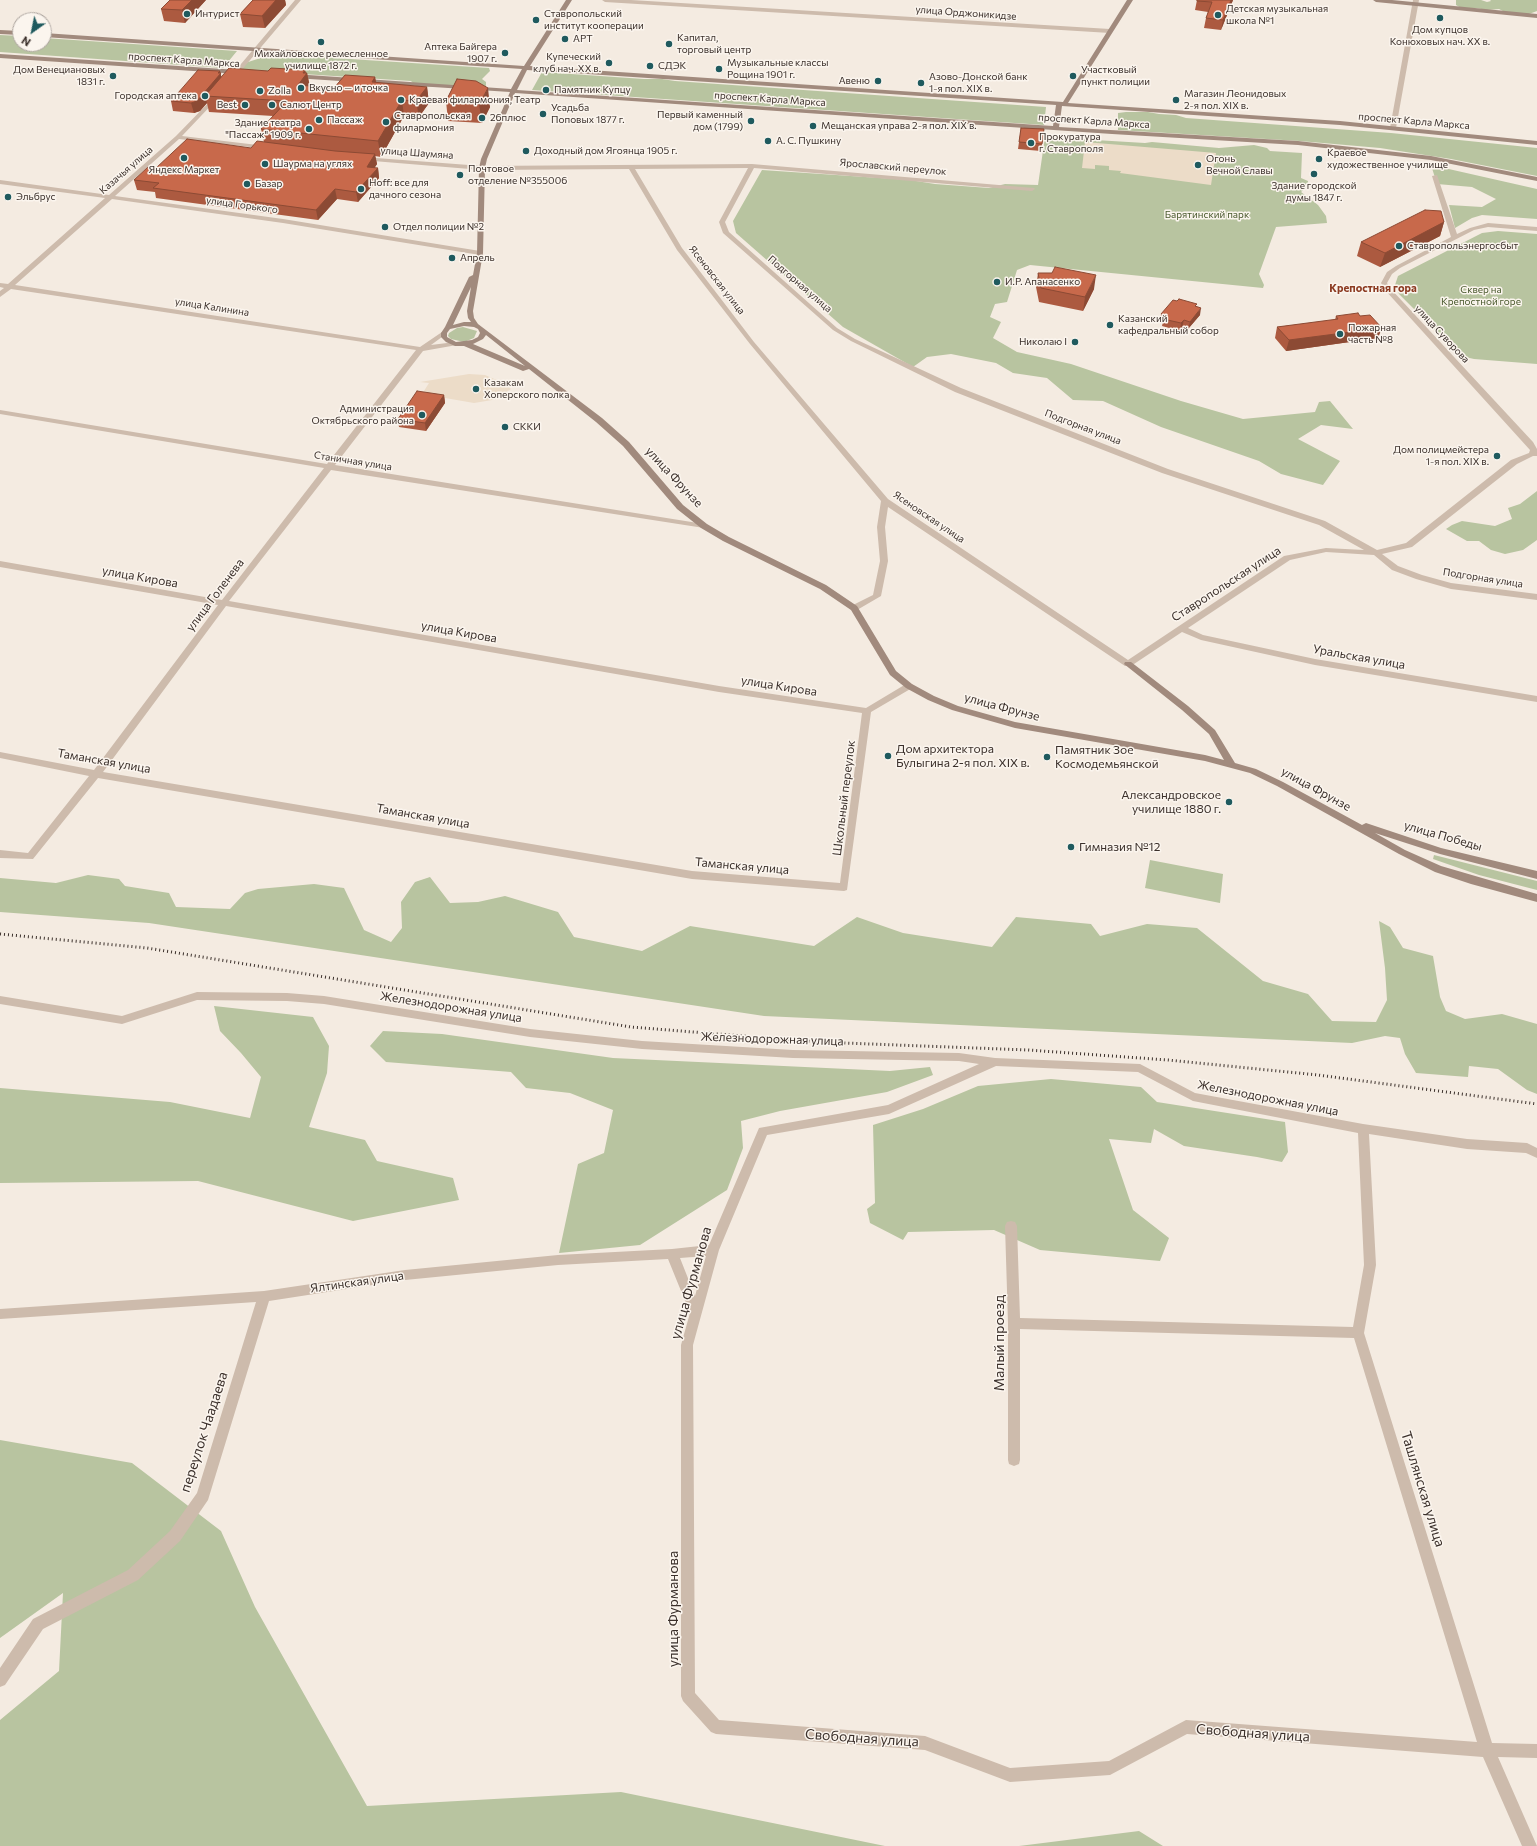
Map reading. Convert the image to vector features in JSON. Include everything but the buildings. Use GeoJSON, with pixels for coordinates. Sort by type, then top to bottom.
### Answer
{"type":"FeatureCollection","features":[{"type":"Feature","properties":{"kind":"main road"},"geometry":{"type":"LineString","coordinates":[[479,262],[444,337],[448,341],[455,344],[474,342],[481,338],[483,333],[471,318],[470,311],[479,262],[480,253],[482,168],[512,91],[524,68],[569,0]]}},
{"type":"Feature","properties":{"kind":"main road"},"geometry":{"type":"LineString","coordinates":[[1056,128],[1062,105],[1130,0]]}},
{"type":"Feature","properties":{"kind":"main road"},"geometry":{"type":"LineString","coordinates":[[1376,0],[1415,2],[1537,16]]}},
{"type":"Feature","properties":{"kind":"main road"},"geometry":{"type":"LineString","coordinates":[[0,32],[12,33]]}},
{"type":"Feature","properties":{"kind":"main road","name":"проспект Карла Маркса"},"geometry":{"type":"LineString","coordinates":[[52,36],[1393,128],[1537,143]]}},
{"type":"Feature","properties":{"kind":"main road","name":"проспект Карла Маркса"},"geometry":{"type":"LineString","coordinates":[[0,56],[247,73]]}},
{"type":"Feature","properties":{"kind":"main road","name":"проспект Карла Маркса"},"geometry":{"type":"LineString","coordinates":[[286,75],[1056,128],[1298,143],[1354,148],[1449,161],[1537,179]]}},
{"type":"Feature","properties":{"kind":"main road"},"geometry":{"type":"LineString","coordinates":[[446,331],[464,324],[478,326]]}},
{"type":"Feature","properties":{"kind":"main road","name":"улица Фрунзе"},"geometry":{"type":"LineString","coordinates":[[478,326],[599,420],[626,444],[680,507],[704,526],[726,539],[823,587],[854,608],[884,660],[893,673],[908,686],[955,708],[1016,725],[1232,765],[1253,771],[1280,784],[1402,852],[1438,869],[1471,880],[1537,898]]}},
{"type":"Feature","properties":{"kind":"main road","name":"улица Фрунзе"},"geometry":{"type":"LineString","coordinates":[[465,344],[519,366],[552,384]]}},
{"type":"Feature","properties":{"kind":"main road","name":"Ясеновская улица"},"geometry":{"type":"LineString","coordinates":[[1128,664],[1185,708],[1212,732],[1232,765]]}},
{"type":"Feature","properties":{"kind":"main road","name":"улица Победы"},"geometry":{"type":"LineString","coordinates":[[1343,819],[1440,851],[1537,875]]}},
{"type":"Feature","properties":{"kind":"street"},"geometry":{"type":"LineString","coordinates":[[227,84],[298,0]]}},
{"type":"Feature","properties":{"kind":"street","name":"улица Орджоникидзе"},"geometry":{"type":"LineString","coordinates":[[606,0],[1110,31]]}},
{"type":"Feature","properties":{"kind":"street"},"geometry":{"type":"LineString","coordinates":[[1393,128],[1415,2]]}},
{"type":"Feature","properties":{"kind":"street","name":"Казачья улица"},"geometry":{"type":"LineString","coordinates":[[0,295],[178,138],[203,113],[222,90]]}},
{"type":"Feature","properties":{"kind":"street"},"geometry":{"type":"LineString","coordinates":[[178,138],[275,149]]}},
{"type":"Feature","properties":{"kind":"street","name":"улица Шаумяна"},"geometry":{"type":"LineString","coordinates":[[358,159],[482,168],[752,166]]}},
{"type":"Feature","properties":{"kind":"street","name":"Ярославский переулок"},"geometry":{"type":"LineString","coordinates":[[752,166],[1032,189]]}},
{"type":"Feature","properties":{"kind":"street","name":"Подгорная улица"},"geometry":{"type":"LineString","coordinates":[[752,166],[750,174],[722,222],[726,234],[835,329],[852,340],[958,390],[1158,468],[1322,524],[1376,553],[1395,568],[1419,577],[1451,586],[1537,597]]}},
{"type":"Feature","properties":{"kind":"street","name":"Ясеновская улица"},"geometry":{"type":"LineString","coordinates":[[632,168],[679,249],[752,343],[885,501],[1128,664]]}},
{"type":"Feature","properties":{"kind":"street"},"geometry":{"type":"LineString","coordinates":[[1435,176],[1455,238]]}},
{"type":"Feature","properties":{"kind":"street","name":"улица Горького"},"geometry":{"type":"LineString","coordinates":[[0,182],[371,234],[480,253]]}},
{"type":"Feature","properties":{"kind":"street","name":"улица Суворова"},"geometry":{"type":"LineString","coordinates":[[1534,454],[1534,450],[1530,444],[1387,289],[1384,283],[1389,273],[1480,226],[1537,229]]}},
{"type":"Feature","properties":{"kind":"street","name":"улица Калинина"},"geometry":{"type":"LineString","coordinates":[[0,286],[421,349]]}},
{"type":"Feature","properties":{"kind":"street","name":"улица Голенева"},"geometry":{"type":"LineString","coordinates":[[0,854],[30,857],[96,774],[223,604],[421,349],[446,331]]}},
{"type":"Feature","properties":{"kind":"street"},"geometry":{"type":"LineString","coordinates":[[421,349],[455,344]]}},
{"type":"Feature","properties":{"kind":"street","name":"Станичная улица"},"geometry":{"type":"LineString","coordinates":[[0,412],[330,467],[704,526]]}},
{"type":"Feature","properties":{"kind":"street","name":"Ставропольская улица"},"geometry":{"type":"LineString","coordinates":[[1128,664],[1286,558],[1326,550],[1376,553],[1409,545],[1514,462],[1534,454]]}},
{"type":"Feature","properties":{"kind":"street"},"geometry":{"type":"LineString","coordinates":[[854,608],[877,596],[884,561],[882,527],[885,501]]}},
{"type":"Feature","properties":{"kind":"street","name":"улица Кирова"},"geometry":{"type":"LineString","coordinates":[[0,564],[223,604],[719,689],[867,711]]}},
{"type":"Feature","properties":{"kind":"street","name":"Уральская улица"},"geometry":{"type":"LineString","coordinates":[[1180,628],[1201,637],[1315,662],[1426,682],[1537,699]]}},
{"type":"Feature","properties":{"kind":"street"},"geometry":{"type":"LineString","coordinates":[[867,711],[908,686]]}},
{"type":"Feature","properties":{"kind":"street","name":"Школьный переулок"},"geometry":{"type":"LineString","coordinates":[[844,887],[867,711]]}},
{"type":"Feature","properties":{"kind":"street","name":"Таманская улица"},"geometry":{"type":"LineString","coordinates":[[0,755],[96,774],[692,875],[844,887]]}},
{"type":"Feature","properties":{"kind":"street","name":"Железнодорожная улица"},"geometry":{"type":"LineString","coordinates":[[0,1000],[122,1020],[197,996],[287,997],[324,1000],[530,1033],[642,1045],[793,1054],[959,1056],[995,1062],[1140,1068],[1193,1097],[1363,1130],[1467,1144],[1527,1148],[1537,1153]]}},
{"type":"Feature","properties":{"kind":"street","name":"улица Фурманова"},"geometry":{"type":"LineString","coordinates":[[688,1696],[687,1345],[713,1250],[763,1131],[889,1109],[995,1062]]}},
{"type":"Feature","properties":{"kind":"street","name":"Ташлянская улица"},"geometry":{"type":"LineString","coordinates":[[1363,1130],[1370,1265],[1358,1333],[1487,1750],[1530,1846]]}},
{"type":"Feature","properties":{"kind":"street","name":"Малый проезд"},"geometry":{"type":"LineString","coordinates":[[1011,1226],[1014,1323],[1014,1460]]}},
{"type":"Feature","properties":{"kind":"street","name":"Ялтинская улица"},"geometry":{"type":"LineString","coordinates":[[0,1314],[264,1296],[405,1275],[542,1261],[672,1254],[713,1250]]}},
{"type":"Feature","properties":{"kind":"street"},"geometry":{"type":"LineString","coordinates":[[672,1254],[696,1314]]}},
{"type":"Feature","properties":{"kind":"street","name":"переулок Чаадаева"},"geometry":{"type":"LineString","coordinates":[[0,1680],[38,1624],[133,1575],[175,1536],[203,1496],[264,1296]]}},
{"type":"Feature","properties":{"kind":"street"},"geometry":{"type":"LineString","coordinates":[[1014,1323],[1358,1333]]}},
{"type":"Feature","properties":{"kind":"street","name":"Свободная улица"},"geometry":{"type":"LineString","coordinates":[[688,1696],[716,1727],[925,1742],[1010,1775],[1110,1768],[1186,1727],[1487,1750],[1537,1751]]}},
{"type":"Feature","properties":{"kind":"green space"},"geometry":{"type":"Polygon","coordinates":[[[1456,0],[1481,0],[1487,2],[1491,1],[1490,0],[1537,0],[1537,11],[1529,14],[1505,12],[1499,9],[1487,10],[1461,8],[1456,5],[1456,0]]]}},
{"type":"Feature","properties":{"kind":"green space"},"geometry":{"type":"Polygon","coordinates":[[[0,35],[12,36],[12,52],[52,52],[52,39],[237,51],[223,68],[0,52],[0,35]]]}},
{"type":"Feature","properties":{"kind":"green space"},"geometry":{"type":"Polygon","coordinates":[[[273,54],[489,68],[490,71],[482,79],[486,82],[486,89],[453,86],[421,87],[416,86],[411,81],[241,70],[242,64],[273,54]]]}},
{"type":"Feature","properties":{"kind":"green space"},"geometry":{"type":"Polygon","coordinates":[[[542,72],[662,79],[1046,107],[1044,125],[532,90],[542,72]]]}},
{"type":"Feature","properties":{"kind":"green space"},"geometry":{"type":"Polygon","coordinates":[[[1148,112],[1176,115],[1186,118],[1391,133],[1537,148],[1537,176],[1451,159],[1380,148],[1300,141],[1118,130],[1118,113],[1148,112]]]}},
{"type":"Feature","properties":{"kind":"green space","name":"Барятинский парк"},"geometry":{"type":"Polygon","coordinates":[[[1045,137],[1145,143],[1152,142],[1219,148],[1254,145],[1267,148],[1270,151],[1302,153],[1301,178],[1308,181],[1308,186],[1301,192],[1318,205],[1326,216],[1327,223],[1276,227],[1259,274],[1264,285],[1263,288],[1030,265],[1017,270],[1007,302],[995,304],[990,317],[1001,322],[993,338],[1017,352],[1071,364],[1181,401],[1243,419],[1315,412],[1319,402],[1330,401],[1353,429],[1321,425],[1298,439],[1340,461],[1323,485],[1281,474],[1259,461],[1161,427],[1103,401],[1073,400],[1047,378],[1013,373],[996,363],[951,354],[927,357],[913,367],[843,327],[736,233],[733,221],[762,170],[910,180],[935,184],[989,188],[1005,184],[1038,185],[1045,137]]]}},
{"type":"Feature","properties":{"kind":"green space"},"geometry":{"type":"Polygon","coordinates":[[[1431,165],[1537,189],[1537,219],[1482,215],[1472,218],[1455,228],[1449,205],[1482,207],[1496,199],[1472,187],[1437,184],[1431,165]]]}},
{"type":"Feature","properties":{"kind":"green space","name":"Сквер на Крепостной горе"},"geometry":{"type":"Polygon","coordinates":[[[1498,231],[1537,234],[1537,364],[1474,359],[1461,356],[1399,294],[1395,285],[1398,276],[1482,233],[1498,231]]]}},
{"type":"Feature","properties":{"kind":"green space"},"geometry":{"type":"Polygon","coordinates":[[[463,327],[477,331],[474,338],[464,342],[451,339],[448,336],[449,333],[457,328],[463,327]]]}},
{"type":"Feature","properties":{"kind":"green space"},"geometry":{"type":"Polygon","coordinates":[[[1537,491],[1537,540],[1523,550],[1505,554],[1491,550],[1479,541],[1467,541],[1446,529],[1462,521],[1495,526],[1512,519],[1508,508],[1520,504],[1537,491]]]}},
{"type":"Feature","properties":{"kind":"green space"},"geometry":{"type":"Polygon","coordinates":[[[1434,855],[1537,881],[1537,890],[1479,875],[1433,859],[1434,855]]]}},
{"type":"Feature","properties":{"kind":"green space"},"geometry":{"type":"Polygon","coordinates":[[[1150,860],[1223,874],[1220,903],[1145,888],[1150,860]]]}},
{"type":"Feature","properties":{"kind":"green space"},"geometry":{"type":"Polygon","coordinates":[[[88,875],[119,879],[125,886],[169,893],[176,907],[230,909],[245,893],[258,889],[314,884],[344,888],[364,930],[391,942],[402,928],[401,902],[415,882],[430,877],[450,903],[478,902],[505,896],[558,912],[574,937],[642,951],[690,926],[814,946],[857,917],[903,933],[992,947],[1016,917],[1091,924],[1100,936],[1147,924],[1197,928],[1263,981],[1308,994],[1332,1021],[1376,1022],[1387,1000],[1385,968],[1379,921],[1390,927],[1403,948],[1433,956],[1440,997],[1446,1011],[1465,1019],[1502,1014],[1537,1024],[1537,1094],[1527,1090],[1498,1069],[1469,1066],[1468,1077],[1416,1073],[1405,1054],[1400,1038],[1385,1036],[1352,1043],[764,1016],[149,923],[0,912],[0,878],[56,883],[88,875]]]}},
{"type":"Feature","properties":{"kind":"green space"},"geometry":{"type":"Polygon","coordinates":[[[214,1006],[313,1017],[329,1046],[327,1073],[309,1127],[365,1140],[377,1161],[453,1178],[459,1200],[353,1221],[198,1181],[0,1183],[0,1088],[170,1102],[250,1118],[261,1077],[220,1031],[214,1006]]]}},
{"type":"Feature","properties":{"kind":"green space"},"geometry":{"type":"Polygon","coordinates":[[[383,1031],[442,1034],[613,1058],[890,1071],[930,1067],[933,1075],[887,1092],[780,1111],[741,1121],[743,1148],[727,1190],[640,1245],[559,1253],[578,1164],[604,1153],[613,1110],[570,1093],[526,1088],[511,1072],[386,1062],[370,1046],[383,1031]]]}},
{"type":"Feature","properties":{"kind":"green space"},"geometry":{"type":"Polygon","coordinates":[[[1051,1079],[1141,1087],[1157,1102],[1285,1122],[1288,1152],[1282,1162],[1184,1146],[1154,1129],[1151,1143],[1109,1139],[1133,1210],[1169,1238],[1160,1261],[1040,1250],[994,1230],[908,1232],[903,1240],[870,1223],[867,1209],[875,1203],[873,1125],[923,1109],[978,1086],[1051,1079]]]}},
{"type":"Feature","properties":{"kind":"green space"},"geometry":{"type":"Polygon","coordinates":[[[0,1440],[132,1463],[221,1531],[255,1607],[367,1806],[621,1792],[885,1846],[0,1846],[0,1720],[59,1671],[63,1593],[0,1638],[0,1440]]]}},
{"type":"Feature","properties":{"kind":"green space"},"geometry":{"type":"Polygon","coordinates":[[[1139,1831],[1163,1846],[1019,1846],[1139,1831]]]}},
{"type":"Feature","properties":{"kind":"shaded area"},"geometry":{"type":"Polygon","coordinates":[[[1085,142],[1216,153],[1211,185],[1120,173],[1121,171],[1109,170],[1109,166],[1095,165],[1095,169],[1082,168],[1085,142]]]}},
{"type":"Feature","properties":{"kind":"shaded area"},"geometry":{"type":"Polygon","coordinates":[[[469,374],[485,375],[499,381],[511,389],[492,400],[474,403],[422,394],[429,383],[420,382],[469,374]]]}},
{"type":"Feature","properties":{"kind":"railway"},"geometry":{"type":"LineString","coordinates":[[0,934],[147,948],[631,1027],[818,1042],[1028,1050],[1168,1060],[1318,1075],[1537,1104]]}},
{"type":"Feature","properties":{"kind":"place","name":"Интурист"},"geometry":{"type":"Point","coordinates":[187,14]}},
{"type":"Feature","properties":{"kind":"place","name":"Детская музыкальная школа №1"},"geometry":{"type":"Point","coordinates":[1218,15]}},
{"type":"Feature","properties":{"kind":"place","name":"Дом купцов Конюховых нач. ХХ в."},"geometry":{"type":"Point","coordinates":[1440,18]}},
{"type":"Feature","properties":{"kind":"place","name":"Ставропольский институт кооперации"},"geometry":{"type":"Point","coordinates":[536,20]}},
{"type":"Feature","properties":{"kind":"place","name":"АРТ"},"geometry":{"type":"Point","coordinates":[565,39]}},
{"type":"Feature","properties":{"kind":"place","name":"Михайловское ремесленное училище 1872 г."},"geometry":{"type":"Point","coordinates":[321,42]}},
{"type":"Feature","properties":{"kind":"place","name":"Капитал, торговый центр"},"geometry":{"type":"Point","coordinates":[669,44]}},
{"type":"Feature","properties":{"kind":"place","name":"Аптека Байгера 1907 г."},"geometry":{"type":"Point","coordinates":[505,53]}},
{"type":"Feature","properties":{"kind":"place","name":"Купеческий клуб нач. ХХ в."},"geometry":{"type":"Point","coordinates":[609,63]}},
{"type":"Feature","properties":{"kind":"place","name":"СДЭК"},"geometry":{"type":"Point","coordinates":[650,66]}},
{"type":"Feature","properties":{"kind":"place","name":"Музыкальные классы Рощина 1901 г."},"geometry":{"type":"Point","coordinates":[719,69]}},
{"type":"Feature","properties":{"kind":"place","name":"Дом Венециановых 1831 г."},"geometry":{"type":"Point","coordinates":[113,76]}},
{"type":"Feature","properties":{"kind":"place","name":"Участковый пункт полиции"},"geometry":{"type":"Point","coordinates":[1073,76]}},
{"type":"Feature","properties":{"kind":"place","name":"Авеню"},"geometry":{"type":"Point","coordinates":[878,81]}},
{"type":"Feature","properties":{"kind":"place","name":"Азово-Донской банк 1-я пол. XIX в."},"geometry":{"type":"Point","coordinates":[921,83]}},
{"type":"Feature","properties":{"kind":"place","name":"Вкусно — и точка"},"geometry":{"type":"Point","coordinates":[301,88]}},
{"type":"Feature","properties":{"kind":"place","name":"Памятник Купцу"},"geometry":{"type":"Point","coordinates":[546,90]}},
{"type":"Feature","properties":{"kind":"place","name":"Zolla"},"geometry":{"type":"Point","coordinates":[260,91]}},
{"type":"Feature","properties":{"kind":"place","name":"Городская аптека"},"geometry":{"type":"Point","coordinates":[205,96]}},
{"type":"Feature","properties":{"kind":"place","name":"Краевая филармония, Театр"},"geometry":{"type":"Point","coordinates":[401,100]}},
{"type":"Feature","properties":{"kind":"place","name":"Магазин Леонидовых 2-я пол. XIX в."},"geometry":{"type":"Point","coordinates":[1176,100]}},
{"type":"Feature","properties":{"kind":"place","name":"Best"},"geometry":{"type":"Point","coordinates":[245,105]}},
{"type":"Feature","properties":{"kind":"place","name":"Салют Центр"},"geometry":{"type":"Point","coordinates":[272,105]}},
{"type":"Feature","properties":{"kind":"place","name":"Усадьба Поповых 1877 г."},"geometry":{"type":"Point","coordinates":[543,114]}},
{"type":"Feature","properties":{"kind":"place","name":"26плюс"},"geometry":{"type":"Point","coordinates":[482,118]}},
{"type":"Feature","properties":{"kind":"place","name":"Пассаж"},"geometry":{"type":"Point","coordinates":[319,120]}},
{"type":"Feature","properties":{"kind":"place","name":"Первый каменный дом (1799)"},"geometry":{"type":"Point","coordinates":[751,121]}},
{"type":"Feature","properties":{"kind":"place","name":"Ставропольская филармония"},"geometry":{"type":"Point","coordinates":[386,122]}},
{"type":"Feature","properties":{"kind":"place","name":"Мещанская управа 2-я пол. XIX в."},"geometry":{"type":"Point","coordinates":[813,126]}},
{"type":"Feature","properties":{"kind":"place","name":"Здание театра \"Пассаж\" 1909 г."},"geometry":{"type":"Point","coordinates":[309,129]}},
{"type":"Feature","properties":{"kind":"place","name":"А. С. Пушкину"},"geometry":{"type":"Point","coordinates":[768,141]}},
{"type":"Feature","properties":{"kind":"place","name":"Прокуратура г. Ставрополя"},"geometry":{"type":"Point","coordinates":[1031,143]}},
{"type":"Feature","properties":{"kind":"place","name":"Доходный дом Ягоянца 1905 г."},"geometry":{"type":"Point","coordinates":[526,151]}},
{"type":"Feature","properties":{"kind":"place","name":"Яндекс Маркет"},"geometry":{"type":"Point","coordinates":[184,158]}},
{"type":"Feature","properties":{"kind":"place","name":"Краевое художественное училище"},"geometry":{"type":"Point","coordinates":[1319,159]}},
{"type":"Feature","properties":{"kind":"place","name":"Шаурма на углях"},"geometry":{"type":"Point","coordinates":[265,164]}},
{"type":"Feature","properties":{"kind":"place","name":"Огонь Вечной Славы"},"geometry":{"type":"Point","coordinates":[1198,165]}},
{"type":"Feature","properties":{"kind":"place","name":"Здание городской думы 1847 г."},"geometry":{"type":"Point","coordinates":[1314,174]}},
{"type":"Feature","properties":{"kind":"place","name":"Почтовое отделение №355006"},"geometry":{"type":"Point","coordinates":[460,175]}},
{"type":"Feature","properties":{"kind":"place","name":"Базар"},"geometry":{"type":"Point","coordinates":[247,184]}},
{"type":"Feature","properties":{"kind":"place","name":"Hoff: все для дачного сезона"},"geometry":{"type":"Point","coordinates":[361,189]}},
{"type":"Feature","properties":{"kind":"place","name":"Эльбрус"},"geometry":{"type":"Point","coordinates":[8,197]}},
{"type":"Feature","properties":{"kind":"place","name":"Отдел полиции №2"},"geometry":{"type":"Point","coordinates":[385,227]}},
{"type":"Feature","properties":{"kind":"place","name":"Ставропольэнергосбыт"},"geometry":{"type":"Point","coordinates":[1399,246]}},
{"type":"Feature","properties":{"kind":"place","name":"Апрель"},"geometry":{"type":"Point","coordinates":[452,258]}},
{"type":"Feature","properties":{"kind":"place","name":"И.Р. Апанасенко"},"geometry":{"type":"Point","coordinates":[997,282]}},
{"type":"Feature","properties":{"kind":"place","name":"Казанский кафедральный собор"},"geometry":{"type":"Point","coordinates":[1110,325]}},
{"type":"Feature","properties":{"kind":"place","name":"Пожарная часть №8"},"geometry":{"type":"Point","coordinates":[1340,334]}},
{"type":"Feature","properties":{"kind":"place","name":"Николаю I"},"geometry":{"type":"Point","coordinates":[1075,342]}},
{"type":"Feature","properties":{"kind":"place","name":"Казакам Хоперского полка"},"geometry":{"type":"Point","coordinates":[476,389]}},
{"type":"Feature","properties":{"kind":"place","name":"Администрация Октябрьского района"},"geometry":{"type":"Point","coordinates":[422,415]}},
{"type":"Feature","properties":{"kind":"place","name":"СККИ"},"geometry":{"type":"Point","coordinates":[505,427]}},
{"type":"Feature","properties":{"kind":"place","name":"Дом полицмейстера 1-я пол. XIX в."},"geometry":{"type":"Point","coordinates":[1497,456]}},
{"type":"Feature","properties":{"kind":"place","name":"Дом архитектора Булыгина 2-я пол. XIX в."},"geometry":{"type":"Point","coordinates":[888,756]}},
{"type":"Feature","properties":{"kind":"place","name":"Памятник Зое Космодемьянской"},"geometry":{"type":"Point","coordinates":[1047,757]}},
{"type":"Feature","properties":{"kind":"place","name":"Александровское училище 1880 г."},"geometry":{"type":"Point","coordinates":[1229,802]}},
{"type":"Feature","properties":{"kind":"place","name":"Гимназия №12"},"geometry":{"type":"Point","coordinates":[1071,847]}},
{"type":"Feature","properties":{"kind":"district","name":"Крепостная гора"},"geometry":{"type":"Point","coordinates":[1373,288]}}]}
